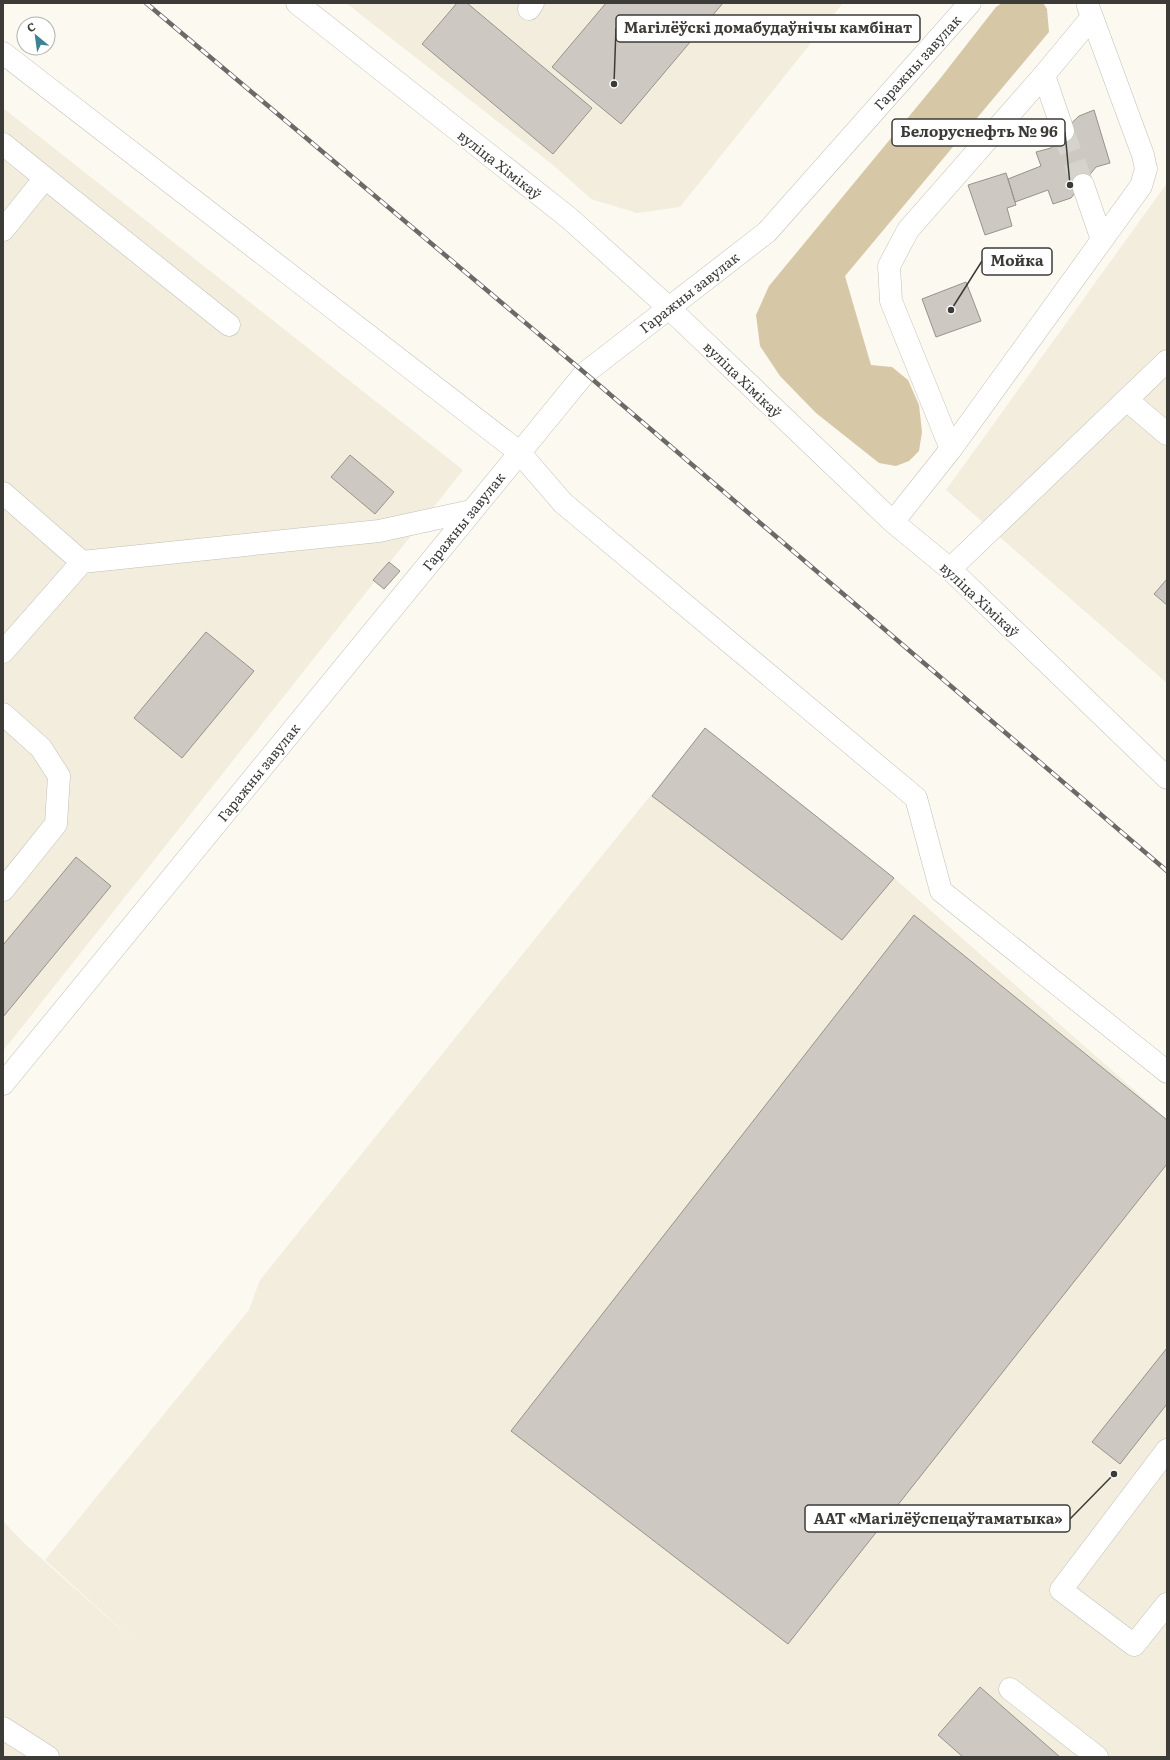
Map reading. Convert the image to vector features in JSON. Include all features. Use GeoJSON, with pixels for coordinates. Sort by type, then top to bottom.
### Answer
{"type":"FeatureCollection","features":[{"type":"Feature","properties":{"kind":"street","name":"Гаражны завулак"},"geometry":{"type":"LineString","coordinates":[[3,1084],[585,373],[767,232],[970,3]]}},
{"type":"Feature","properties":{"kind":"street","name":"вуліца Хімікаў"},"geometry":{"type":"LineString","coordinates":[[308,6],[569,218],[669,308],[893,522],[950,569],[1167,778]]}},
{"type":"Feature","properties":{"kind":"street"},"geometry":{"type":"LineString","coordinates":[[951,449],[891,301],[889,266],[908,230],[1044,75],[1090,10]]}},
{"type":"Feature","properties":{"kind":"street"},"geometry":{"type":"LineString","coordinates":[[893,522],[951,449],[1141,186],[1146,169],[1143,155],[1090,10]]}},
{"type":"Feature","properties":{"kind":"street"},"geometry":{"type":"LineString","coordinates":[[3,53],[519,452],[563,503],[916,798],[941,891],[1167,1072]]}},
{"type":"Feature","properties":{"kind":"street"},"geometry":{"type":"LineString","coordinates":[[1044,75],[1063,131]]}},
{"type":"Feature","properties":{"kind":"street"},"geometry":{"type":"LineString","coordinates":[[3,144],[229,325]]}},
{"type":"Feature","properties":{"kind":"street"},"geometry":{"type":"LineString","coordinates":[[3,230],[45,178]]}},
{"type":"Feature","properties":{"kind":"street"},"geometry":{"type":"LineString","coordinates":[[1083,185],[1102,240]]}},
{"type":"Feature","properties":{"kind":"street"},"geometry":{"type":"LineString","coordinates":[[950,569],[1167,361]]}},
{"type":"Feature","properties":{"kind":"street"},"geometry":{"type":"LineString","coordinates":[[1127,400],[1167,434]]}},
{"type":"Feature","properties":{"kind":"street"},"geometry":{"type":"LineString","coordinates":[[3,493],[82,562]]}},
{"type":"Feature","properties":{"kind":"street"},"geometry":{"type":"LineString","coordinates":[[3,652],[82,562],[379,531],[471,511]]}},
{"type":"Feature","properties":{"kind":"street"},"geometry":{"type":"LineString","coordinates":[[3,714],[41,748],[59,776],[56,824],[3,890]]}},
{"type":"Feature","properties":{"kind":"street"},"geometry":{"type":"LineString","coordinates":[[1167,1450],[1061,1590],[1134,1645],[1167,1604]]}},
{"type":"Feature","properties":{"kind":"street"},"geometry":{"type":"LineString","coordinates":[[1010,1689],[1097,1757]]}},
{"type":"Feature","properties":{"kind":"street"},"geometry":{"type":"LineString","coordinates":[[3,1728],[48,1757]]}},
{"type":"Feature","properties":{"kind":"shaded area"},"geometry":{"type":"Polygon","coordinates":[[[346,3],[843,3],[680,207],[637,213],[591,199],[553,165],[346,3]]]}},
{"type":"Feature","properties":{"kind":"shaded area"},"geometry":{"type":"Polygon","coordinates":[[[1002,3],[1043,3],[1047,9],[1049,32],[845,276],[871,365],[892,367],[908,380],[919,405],[922,432],[919,451],[909,461],[896,466],[879,463],[816,413],[780,376],[760,346],[756,315],[769,286],[939,80],[996,7],[1002,3]]]}},
{"type":"Feature","properties":{"kind":"shaded area"},"geometry":{"type":"Polygon","coordinates":[[[3,108],[463,470],[3,1051],[3,108]]]}},
{"type":"Feature","properties":{"kind":"shaded area"},"geometry":{"type":"Polygon","coordinates":[[[1167,183],[1167,683],[946,490],[1167,183]]]}},
{"type":"Feature","properties":{"kind":"shaded area"},"geometry":{"type":"Polygon","coordinates":[[[705,728],[894,878],[1167,1119],[1167,1757],[3,1757],[3,1521],[25,1544],[144,1650],[45,1560],[249,1310],[260,1280],[705,728]]]}},
{"type":"Feature","properties":{"kind":"building"},"geometry":{"type":"Polygon","coordinates":[[[457,3],[467,3],[592,108],[553,154],[422,44],[457,3]]]}},
{"type":"Feature","properties":{"kind":"building"},"geometry":{"type":"Polygon","coordinates":[[[606,3],[723,3],[621,124],[552,67],[606,3]]]}},
{"type":"Feature","properties":{"kind":"building"},"geometry":{"type":"Polygon","coordinates":[[[1094,110],[1110,163],[1096,167],[1071,198],[1053,204],[1048,190],[1015,202],[1008,179],[1041,166],[1036,152],[1051,148],[1063,131],[1079,116],[1094,110]]]}},
{"type":"Feature","properties":{"kind":"building"},"geometry":{"type":"Polygon","coordinates":[[[1006,173],[1016,205],[1007,208],[1012,226],[985,235],[968,185],[1006,173]]]}},
{"type":"Feature","properties":{"kind":"building"},"geometry":{"type":"Polygon","coordinates":[[[966,282],[981,321],[936,337],[922,299],[966,282]]]}},
{"type":"Feature","properties":{"kind":"building"},"geometry":{"type":"Polygon","coordinates":[[[350,455],[394,492],[375,514],[331,477],[350,455]]]}},
{"type":"Feature","properties":{"kind":"building"},"geometry":{"type":"Polygon","coordinates":[[[389,562],[400,571],[384,589],[373,580],[389,562]]]}},
{"type":"Feature","properties":{"kind":"building"},"geometry":{"type":"Polygon","coordinates":[[[1167,579],[1167,605],[1154,594],[1167,579]]]}},
{"type":"Feature","properties":{"kind":"building"},"geometry":{"type":"Polygon","coordinates":[[[206,632],[254,671],[182,758],[134,718],[206,632]]]}},
{"type":"Feature","properties":{"kind":"building"},"geometry":{"type":"Polygon","coordinates":[[[705,728],[894,878],[842,940],[652,796],[705,728]]]}},
{"type":"Feature","properties":{"kind":"building"},"geometry":{"type":"Polygon","coordinates":[[[76,857],[111,886],[3,1017],[3,945],[76,857]]]}},
{"type":"Feature","properties":{"kind":"building"},"geometry":{"type":"Polygon","coordinates":[[[914,915],[1167,1120],[1167,1164],[788,1644],[511,1431],[914,915]]]}},
{"type":"Feature","properties":{"kind":"building"},"geometry":{"type":"Polygon","coordinates":[[[1167,1348],[1167,1404],[1120,1464],[1092,1442],[1167,1348]]]}},
{"type":"Feature","properties":{"kind":"building"},"geometry":{"type":"Polygon","coordinates":[[[980,1687],[1060,1757],[963,1757],[938,1735],[980,1687]]]}},
{"type":"Feature","properties":{"kind":"tunnel"},"geometry":{"type":"LineString","coordinates":[[1063,131],[1083,185]]}},
{"type":"Feature","properties":{"kind":"railway"},"geometry":{"type":"LineString","coordinates":[[146,3],[585,373],[1167,871]]}},
{"type":"Feature","properties":{"kind":"place","name":"Магілёўскі домабудаўнічы камбінат"},"geometry":{"type":"Point","coordinates":[614,84]}},
{"type":"Feature","properties":{"kind":"place","name":"Белоруснефть № 96"},"geometry":{"type":"Point","coordinates":[1070,185]}},
{"type":"Feature","properties":{"kind":"place","name":"Мойка"},"geometry":{"type":"Point","coordinates":[951,310]}},
{"type":"Feature","properties":{"kind":"place","name":"ААТ «Магілёўспецаўтаматыка»"},"geometry":{"type":"Point","coordinates":[1114,1474]}}]}
